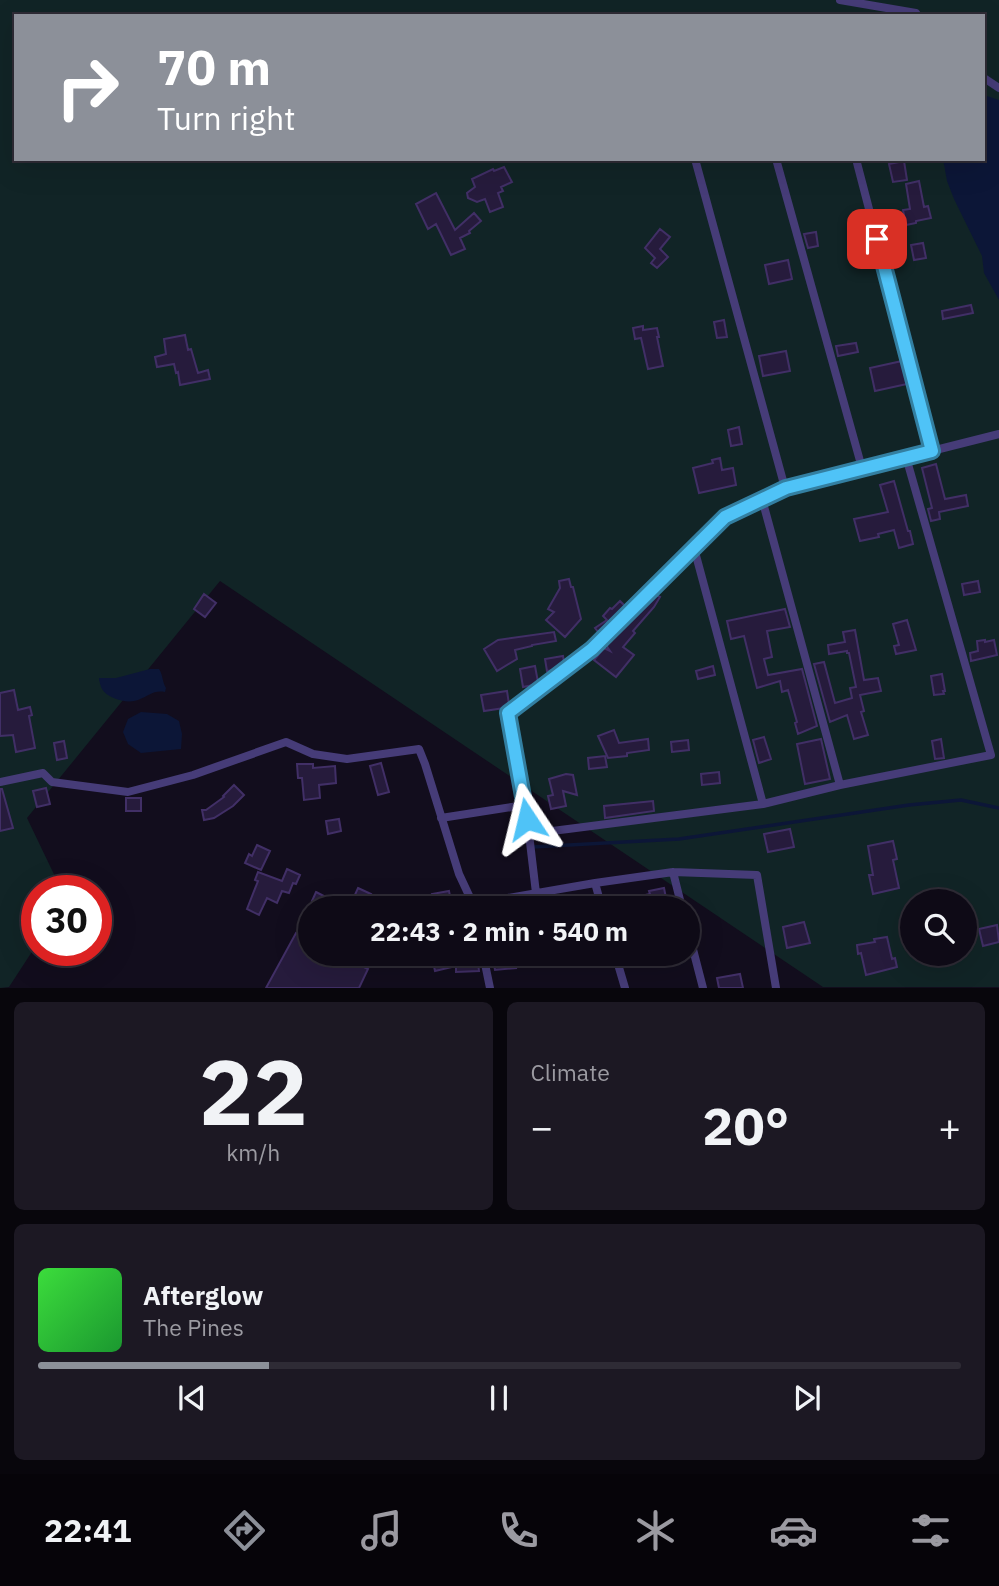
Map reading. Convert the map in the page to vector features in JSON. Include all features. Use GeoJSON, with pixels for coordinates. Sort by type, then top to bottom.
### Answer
{"type":"FeatureCollection","features":[{"type":"Feature","properties":{"kind":"street"},"geometry":{"type":"LineString","coordinates":[[840,0],[917,14]]}},
{"type":"Feature","properties":{"kind":"street"},"geometry":{"type":"LineString","coordinates":[[696,161],[786,488]]}},
{"type":"Feature","properties":{"kind":"street"},"geometry":{"type":"LineString","coordinates":[[777,161],[862,468]]}},
{"type":"Feature","properties":{"kind":"street"},"geometry":{"type":"LineString","coordinates":[[857,161],[932,451]]}},
{"type":"Feature","properties":{"kind":"street"},"geometry":{"type":"LineString","coordinates":[[536,893],[525,805],[508,713],[592,649],[725,517],[786,488],[999,434]]}},
{"type":"Feature","properties":{"kind":"street"},"geometry":{"type":"LineString","coordinates":[[529,834],[763,804],[840,785],[991,755],[906,457]]}},
{"type":"Feature","properties":{"kind":"street"},"geometry":{"type":"LineString","coordinates":[[762,499],[840,785]]}},
{"type":"Feature","properties":{"kind":"street"},"geometry":{"type":"LineString","coordinates":[[694,548],[763,804]]}},
{"type":"Feature","properties":{"kind":"street"},"geometry":{"type":"LineString","coordinates":[[0,782],[43,773],[52,782],[128,792],[193,775],[286,742],[313,754],[347,759],[419,749],[469,896]]}},
{"type":"Feature","properties":{"kind":"street"},"geometry":{"type":"LineString","coordinates":[[441,818],[525,805]]}},
{"type":"Feature","properties":{"kind":"street"},"geometry":{"type":"LineString","coordinates":[[521,896],[673,872],[757,875],[776,988]]}},
{"type":"Feature","properties":{"kind":"street"},"geometry":{"type":"LineString","coordinates":[[673,872],[679,896]]}},
{"type":"Feature","properties":{"kind":"street"},"geometry":{"type":"LineString","coordinates":[[595,883],[599,896]]}},
{"type":"Feature","properties":{"kind":"street"},"geometry":{"type":"LineString","coordinates":[[485,966],[490,988]]}},
{"type":"Feature","properties":{"kind":"street"},"geometry":{"type":"LineString","coordinates":[[619,966],[625,988]]}},
{"type":"Feature","properties":{"kind":"street"},"geometry":{"type":"LineString","coordinates":[[697,966],[703,988]]}},
{"type":"Feature","properties":{"kind":"green space"},"geometry":{"type":"Polygon","coordinates":[[[0,0],[999,0],[999,987],[823,987],[700,904],[700,896],[688,896],[220,581],[27,818],[54,875],[21,875],[23,966],[9,987],[0,988],[0,0]]]}},
{"type":"Feature","properties":{"kind":"water"},"geometry":{"type":"Polygon","coordinates":[[[985,95],[999,100],[999,300],[984,273],[982,256],[947,181],[943,161],[985,161],[985,95]]]}},
{"type":"Feature","properties":{"kind":"water"},"geometry":{"type":"Polygon","coordinates":[[[159,669],[165,692],[129,701],[113,698],[101,687],[99,678],[116,678],[159,669]]]}},
{"type":"Feature","properties":{"kind":"water"},"geometry":{"type":"Polygon","coordinates":[[[141,712],[167,714],[179,721],[181,749],[141,753],[128,744],[123,732],[128,719],[141,712]]]}},
{"type":"Feature","properties":{"kind":"building"},"geometry":{"type":"Polygon","coordinates":[[[904,161],[907,180],[893,182],[889,164],[904,161]]]}},
{"type":"Feature","properties":{"kind":"building"},"geometry":{"type":"Polygon","coordinates":[[[504,167],[512,182],[501,187],[503,191],[498,193],[503,207],[490,212],[485,199],[477,202],[468,198],[467,193],[475,187],[472,179],[504,167]]]}},
{"type":"Feature","properties":{"kind":"building"},"geometry":{"type":"Polygon","coordinates":[[[919,181],[924,207],[928,206],[931,218],[906,225],[903,210],[910,209],[906,184],[919,181]]]}},
{"type":"Feature","properties":{"kind":"building"},"geometry":{"type":"Polygon","coordinates":[[[436,193],[455,230],[474,213],[481,221],[470,233],[460,238],[465,249],[451,255],[436,224],[428,229],[416,204],[436,193]]]}},
{"type":"Feature","properties":{"kind":"building"},"geometry":{"type":"Polygon","coordinates":[[[660,229],[670,237],[660,249],[668,257],[657,268],[651,263],[655,258],[645,248],[660,229]]]}},
{"type":"Feature","properties":{"kind":"building"},"geometry":{"type":"Polygon","coordinates":[[[816,232],[818,246],[808,248],[804,234],[816,232]]]}},
{"type":"Feature","properties":{"kind":"building"},"geometry":{"type":"Polygon","coordinates":[[[923,243],[926,258],[914,260],[911,245],[923,243]]]}},
{"type":"Feature","properties":{"kind":"building"},"geometry":{"type":"Polygon","coordinates":[[[788,260],[792,279],[769,284],[765,265],[788,260]]]}},
{"type":"Feature","properties":{"kind":"building"},"geometry":{"type":"Polygon","coordinates":[[[971,305],[973,313],[943,319],[942,311],[971,305]]]}},
{"type":"Feature","properties":{"kind":"building"},"geometry":{"type":"Polygon","coordinates":[[[724,320],[727,337],[717,338],[714,322],[724,320]]]}},
{"type":"Feature","properties":{"kind":"building"},"geometry":{"type":"Polygon","coordinates":[[[643,326],[643,330],[657,328],[663,366],[648,369],[641,338],[635,339],[633,328],[643,326]]]}},
{"type":"Feature","properties":{"kind":"building"},"geometry":{"type":"Polygon","coordinates":[[[185,335],[198,373],[208,370],[210,379],[180,385],[174,364],[157,367],[155,357],[166,354],[164,339],[185,335]]]}},
{"type":"Feature","properties":{"kind":"building"},"geometry":{"type":"Polygon","coordinates":[[[856,343],[858,352],[838,356],[836,346],[856,343]]]}},
{"type":"Feature","properties":{"kind":"building"},"geometry":{"type":"Polygon","coordinates":[[[786,351],[790,371],[763,376],[759,356],[786,351]]]}},
{"type":"Feature","properties":{"kind":"building"},"geometry":{"type":"Polygon","coordinates":[[[902,361],[907,384],[875,391],[870,368],[902,361]]]}},
{"type":"Feature","properties":{"kind":"building"},"geometry":{"type":"Polygon","coordinates":[[[739,427],[742,444],[731,446],[728,430],[739,427]]]}},
{"type":"Feature","properties":{"kind":"building"},"geometry":{"type":"Polygon","coordinates":[[[720,458],[722,470],[733,468],[736,485],[699,493],[693,468],[713,463],[712,460],[720,458]]]}},
{"type":"Feature","properties":{"kind":"building"},"geometry":{"type":"Polygon","coordinates":[[[936,464],[945,499],[966,495],[968,506],[939,512],[940,519],[931,521],[928,509],[932,508],[922,468],[936,464]]]}},
{"type":"Feature","properties":{"kind":"building"},"geometry":{"type":"Polygon","coordinates":[[[894,481],[913,544],[899,548],[894,530],[860,541],[854,519],[888,512],[880,485],[894,481]]]}},
{"type":"Feature","properties":{"kind":"building"},"geometry":{"type":"Polygon","coordinates":[[[569,579],[581,619],[565,637],[546,620],[554,612],[548,609],[560,588],[559,581],[569,579]]]}},
{"type":"Feature","properties":{"kind":"building"},"geometry":{"type":"Polygon","coordinates":[[[978,581],[980,592],[964,595],[962,584],[978,581]]]}},
{"type":"Feature","properties":{"kind":"building"},"geometry":{"type":"Polygon","coordinates":[[[204,594],[216,603],[205,617],[194,609],[204,594]]]}},
{"type":"Feature","properties":{"kind":"building"},"geometry":{"type":"Polygon","coordinates":[[[636,595],[599,633],[595,628],[607,620],[603,616],[610,608],[620,601],[625,606],[636,595]]]}},
{"type":"Feature","properties":{"kind":"building"},"geometry":{"type":"Polygon","coordinates":[[[656,595],[660,597],[654,607],[623,647],[634,655],[616,677],[594,660],[604,648],[610,651],[606,645],[656,595]]]}},
{"type":"Feature","properties":{"kind":"building"},"geometry":{"type":"Polygon","coordinates":[[[785,609],[790,627],[767,631],[772,657],[764,659],[768,675],[802,669],[817,726],[798,734],[788,690],[782,692],[780,681],[757,688],[744,636],[731,639],[727,621],[785,609]]]}},
{"type":"Feature","properties":{"kind":"building"},"geometry":{"type":"Polygon","coordinates":[[[907,620],[916,650],[896,654],[894,646],[899,645],[893,624],[907,620]]]}},
{"type":"Feature","properties":{"kind":"building"},"geometry":{"type":"Polygon","coordinates":[[[855,630],[864,680],[878,678],[881,691],[860,695],[864,711],[861,712],[868,735],[854,739],[847,715],[830,722],[814,664],[824,662],[835,703],[852,698],[850,688],[856,687],[849,653],[829,654],[828,645],[845,642],[843,632],[855,630]]]}},
{"type":"Feature","properties":{"kind":"building"},"geometry":{"type":"Polygon","coordinates":[[[554,632],[556,641],[515,650],[517,659],[497,671],[484,649],[498,640],[554,632]]]}},
{"type":"Feature","properties":{"kind":"building"},"geometry":{"type":"Polygon","coordinates":[[[994,640],[997,655],[971,661],[970,653],[978,651],[977,641],[994,640]]]}},
{"type":"Feature","properties":{"kind":"building"},"geometry":{"type":"Polygon","coordinates":[[[563,656],[564,662],[554,670],[547,671],[545,659],[563,656]]]}},
{"type":"Feature","properties":{"kind":"building"},"geometry":{"type":"Polygon","coordinates":[[[535,666],[538,682],[523,687],[520,669],[535,666]]]}},
{"type":"Feature","properties":{"kind":"building"},"geometry":{"type":"Polygon","coordinates":[[[713,666],[715,675],[698,679],[696,671],[713,666]]]}},
{"type":"Feature","properties":{"kind":"building"},"geometry":{"type":"Polygon","coordinates":[[[942,674],[944,694],[934,695],[931,676],[942,674]]]}},
{"type":"Feature","properties":{"kind":"building"},"geometry":{"type":"Polygon","coordinates":[[[14,690],[18,710],[30,707],[35,748],[16,752],[13,735],[0,736],[0,693],[14,690]]]}},
{"type":"Feature","properties":{"kind":"building"},"geometry":{"type":"Polygon","coordinates":[[[507,691],[509,704],[504,708],[484,711],[481,695],[507,691]]]}},
{"type":"Feature","properties":{"kind":"building"},"geometry":{"type":"Polygon","coordinates":[[[614,730],[619,743],[648,739],[649,750],[608,758],[598,736],[614,730]]]}},
{"type":"Feature","properties":{"kind":"building"},"geometry":{"type":"Polygon","coordinates":[[[764,737],[771,759],[759,763],[753,740],[764,737]]]}},
{"type":"Feature","properties":{"kind":"building"},"geometry":{"type":"Polygon","coordinates":[[[821,739],[830,779],[805,784],[797,744],[821,739]]]}},
{"type":"Feature","properties":{"kind":"building"},"geometry":{"type":"Polygon","coordinates":[[[941,739],[944,758],[935,759],[932,741],[941,739]]]}},
{"type":"Feature","properties":{"kind":"building"},"geometry":{"type":"Polygon","coordinates":[[[688,740],[689,750],[672,752],[671,742],[688,740]]]}},
{"type":"Feature","properties":{"kind":"building"},"geometry":{"type":"Polygon","coordinates":[[[64,741],[67,758],[57,760],[54,743],[64,741]]]}},
{"type":"Feature","properties":{"kind":"building"},"geometry":{"type":"Polygon","coordinates":[[[605,756],[607,767],[589,769],[588,758],[605,756]]]}},
{"type":"Feature","properties":{"kind":"building"},"geometry":{"type":"Polygon","coordinates":[[[381,763],[389,792],[378,795],[370,766],[381,763]]]}},
{"type":"Feature","properties":{"kind":"building"},"geometry":{"type":"Polygon","coordinates":[[[297,764],[313,764],[313,768],[335,766],[336,783],[319,785],[320,798],[304,800],[302,778],[298,778],[297,764]]]}},
{"type":"Feature","properties":{"kind":"building"},"geometry":{"type":"Polygon","coordinates":[[[719,772],[720,783],[702,785],[701,774],[719,772]]]}},
{"type":"Feature","properties":{"kind":"building"},"geometry":{"type":"Polygon","coordinates":[[[566,774],[573,775],[577,795],[563,791],[566,806],[551,809],[548,796],[553,795],[549,779],[566,774]]]}},
{"type":"Feature","properties":{"kind":"building"},"geometry":{"type":"Polygon","coordinates":[[[234,785],[244,795],[214,818],[204,820],[202,810],[224,797],[234,785]]]}},
{"type":"Feature","properties":{"kind":"building"},"geometry":{"type":"Polygon","coordinates":[[[46,788],[50,804],[37,807],[33,791],[46,788]]]}},
{"type":"Feature","properties":{"kind":"building"},"geometry":{"type":"Polygon","coordinates":[[[0,789],[13,828],[0,831],[0,789]]]}},
{"type":"Feature","properties":{"kind":"building"},"geometry":{"type":"Polygon","coordinates":[[[126,798],[141,798],[141,811],[126,811],[126,798]]]}},
{"type":"Feature","properties":{"kind":"building"},"geometry":{"type":"Polygon","coordinates":[[[653,801],[654,811],[605,818],[604,806],[653,801]]]}},
{"type":"Feature","properties":{"kind":"building"},"geometry":{"type":"Polygon","coordinates":[[[339,819],[341,831],[328,834],[326,821],[339,819]]]}},
{"type":"Feature","properties":{"kind":"building"},"geometry":{"type":"Polygon","coordinates":[[[790,829],[794,847],[768,852],[764,834],[790,829]]]}},
{"type":"Feature","properties":{"kind":"building"},"geometry":{"type":"Polygon","coordinates":[[[893,841],[897,859],[893,860],[899,888],[873,894],[868,846],[893,841]]]}},
{"type":"Feature","properties":{"kind":"building"},"geometry":{"type":"Polygon","coordinates":[[[257,845],[270,851],[261,870],[245,863],[257,845]]]}},
{"type":"Feature","properties":{"kind":"building"},"geometry":{"type":"Polygon","coordinates":[[[287,869],[300,875],[289,893],[282,891],[277,903],[267,898],[259,915],[247,909],[258,881],[255,880],[258,872],[282,881],[287,869]]]}},
{"type":"Feature","properties":{"kind":"building"},"geometry":{"type":"Polygon","coordinates":[[[358,888],[371,894],[370,896],[354,896],[358,888]]]}},
{"type":"Feature","properties":{"kind":"building"},"geometry":{"type":"Polygon","coordinates":[[[664,888],[666,896],[640,896],[650,894],[649,891],[664,888]]]}},
{"type":"Feature","properties":{"kind":"building"},"geometry":{"type":"Polygon","coordinates":[[[449,891],[450,896],[432,896],[449,891]]]}},
{"type":"Feature","properties":{"kind":"building"},"geometry":{"type":"Polygon","coordinates":[[[804,922],[810,943],[787,948],[783,927],[804,922]]]}},
{"type":"Feature","properties":{"kind":"building"},"geometry":{"type":"Polygon","coordinates":[[[997,925],[999,942],[983,946],[979,929],[997,925]]]}},
{"type":"Feature","properties":{"kind":"building"},"geometry":{"type":"Polygon","coordinates":[[[296,933],[298,966],[362,966],[368,969],[359,988],[266,988],[296,933]]]}},
{"type":"Feature","properties":{"kind":"building"},"geometry":{"type":"Polygon","coordinates":[[[887,937],[892,959],[895,958],[897,967],[866,975],[857,945],[887,937]]]}},
{"type":"Feature","properties":{"kind":"building"},"geometry":{"type":"Polygon","coordinates":[[[434,966],[456,966],[435,971],[434,966]]]}},
{"type":"Feature","properties":{"kind":"building"},"geometry":{"type":"Polygon","coordinates":[[[456,966],[478,966],[479,971],[456,972],[456,966]]]}},
{"type":"Feature","properties":{"kind":"building"},"geometry":{"type":"Polygon","coordinates":[[[494,966],[516,968],[495,970],[494,966]]]}},
{"type":"Feature","properties":{"kind":"building"},"geometry":{"type":"Polygon","coordinates":[[[740,974],[743,988],[719,988],[717,978],[740,974]]]}},
{"type":"Feature","properties":{"kind":"waterway"},"geometry":{"type":"LineString","coordinates":[[532,847],[679,839],[909,805],[961,800],[999,808]]}},
{"type":"Feature","properties":{"kind":"route"},"geometry":{"type":"LineString","coordinates":[[527,819],[508,713],[592,649],[725,517],[786,488],[932,451],[877,239]]}}]}
